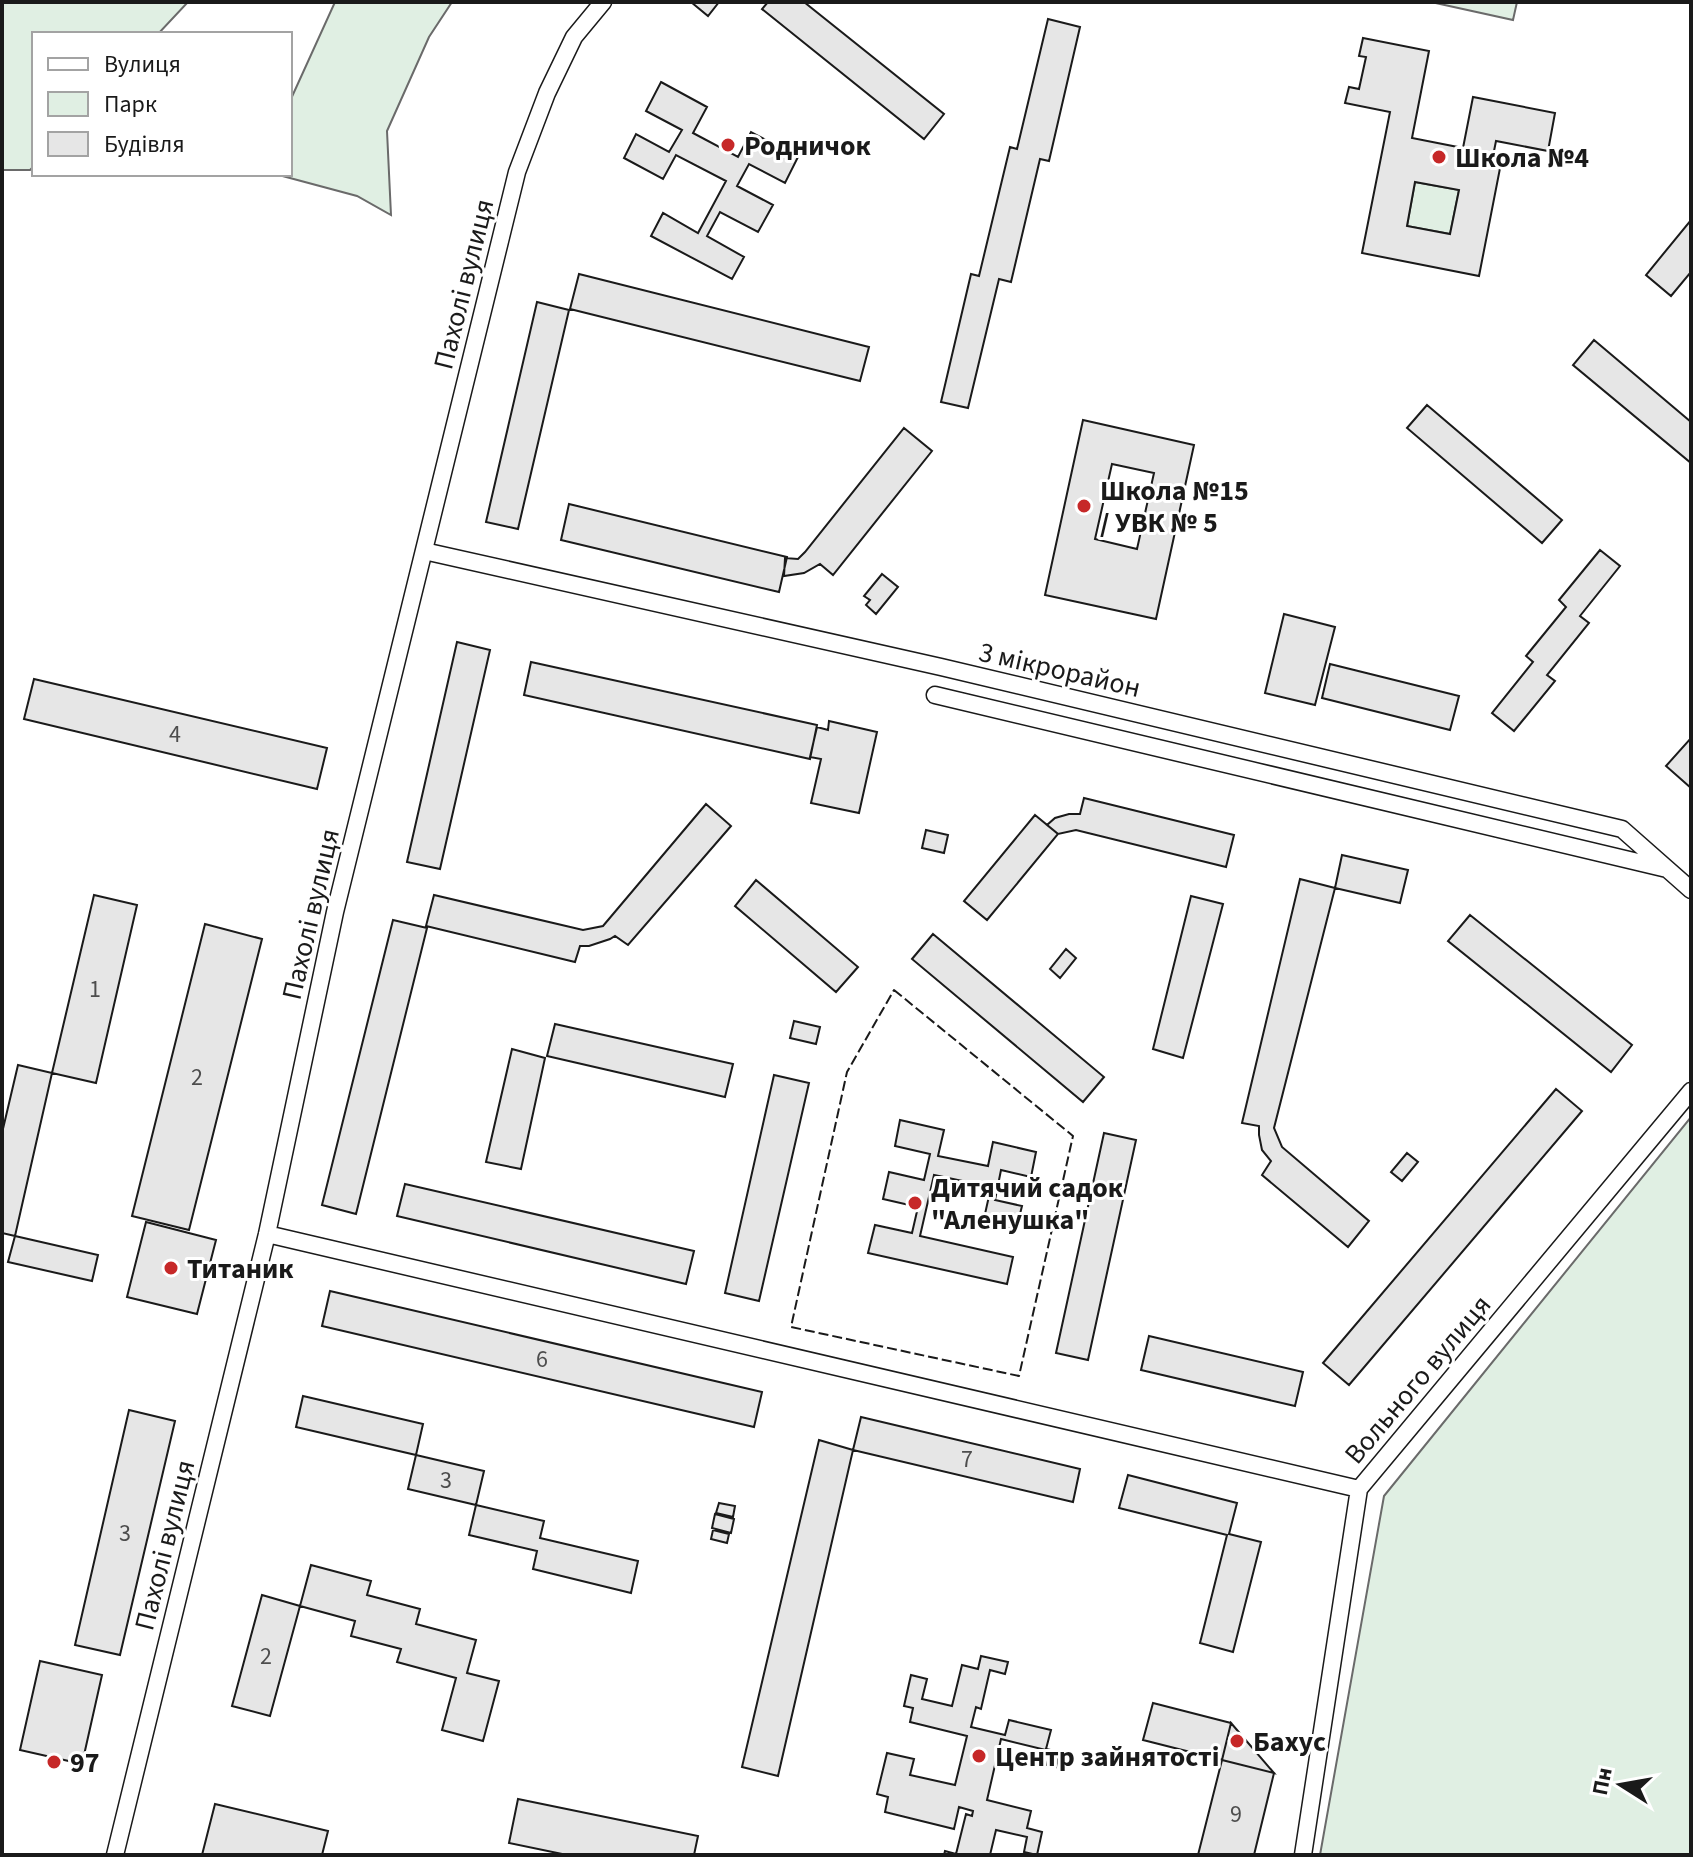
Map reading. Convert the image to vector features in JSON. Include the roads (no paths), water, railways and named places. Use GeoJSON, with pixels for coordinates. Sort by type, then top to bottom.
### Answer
{"type":"FeatureCollection","features":[{"type":"Feature","properties":{"kind":"street","name":"Пахолі вулиця"},"geometry":{"type":"LineString","coordinates":[[115,1855],[267,1234],[335,912],[517,172],[547,93],[574,37],[603,2]]}},
{"type":"Feature","properties":{"kind":"street","name":"3 мікрорайон"},"geometry":{"type":"LineString","coordinates":[[424,551],[957,671],[1622,829],[1691,890]]}},
{"type":"Feature","properties":{"kind":"street","name":"3 мікрорайон"},"geometry":{"type":"LineString","coordinates":[[935,695],[1668,869]]}},
{"type":"Feature","properties":{"kind":"street","name":"Вольного вулиця"},"geometry":{"type":"LineString","coordinates":[[1303,1855],[1359,1489],[1691,1091]]}},
{"type":"Feature","properties":{"kind":"street"},"geometry":{"type":"LineString","coordinates":[[267,1234],[1359,1489]]}},
{"type":"Feature","properties":{"kind":"place","name":"Родничок"},"geometry":{"type":"Point","coordinates":[728,145]}},
{"type":"Feature","properties":{"kind":"place","name":"Школа №4"},"geometry":{"type":"Point","coordinates":[1439,157]}},
{"type":"Feature","properties":{"kind":"place","name":"Школа №15 / УВК № 5"},"geometry":{"type":"Point","coordinates":[1084,506]}},
{"type":"Feature","properties":{"kind":"place","name":"Дитячий садок \"Аленушка\""},"geometry":{"type":"Point","coordinates":[915,1203]}},
{"type":"Feature","properties":{"kind":"place","name":"Титаник"},"geometry":{"type":"Point","coordinates":[171,1268]}},
{"type":"Feature","properties":{"kind":"place","name":"Бахус"},"geometry":{"type":"Point","coordinates":[1237,1741]}},
{"type":"Feature","properties":{"kind":"place","name":"Центр зайнятості"},"geometry":{"type":"Point","coordinates":[979,1756]}},
{"type":"Feature","properties":{"kind":"place","name":"97"},"geometry":{"type":"Point","coordinates":[54,1762]}}]}
